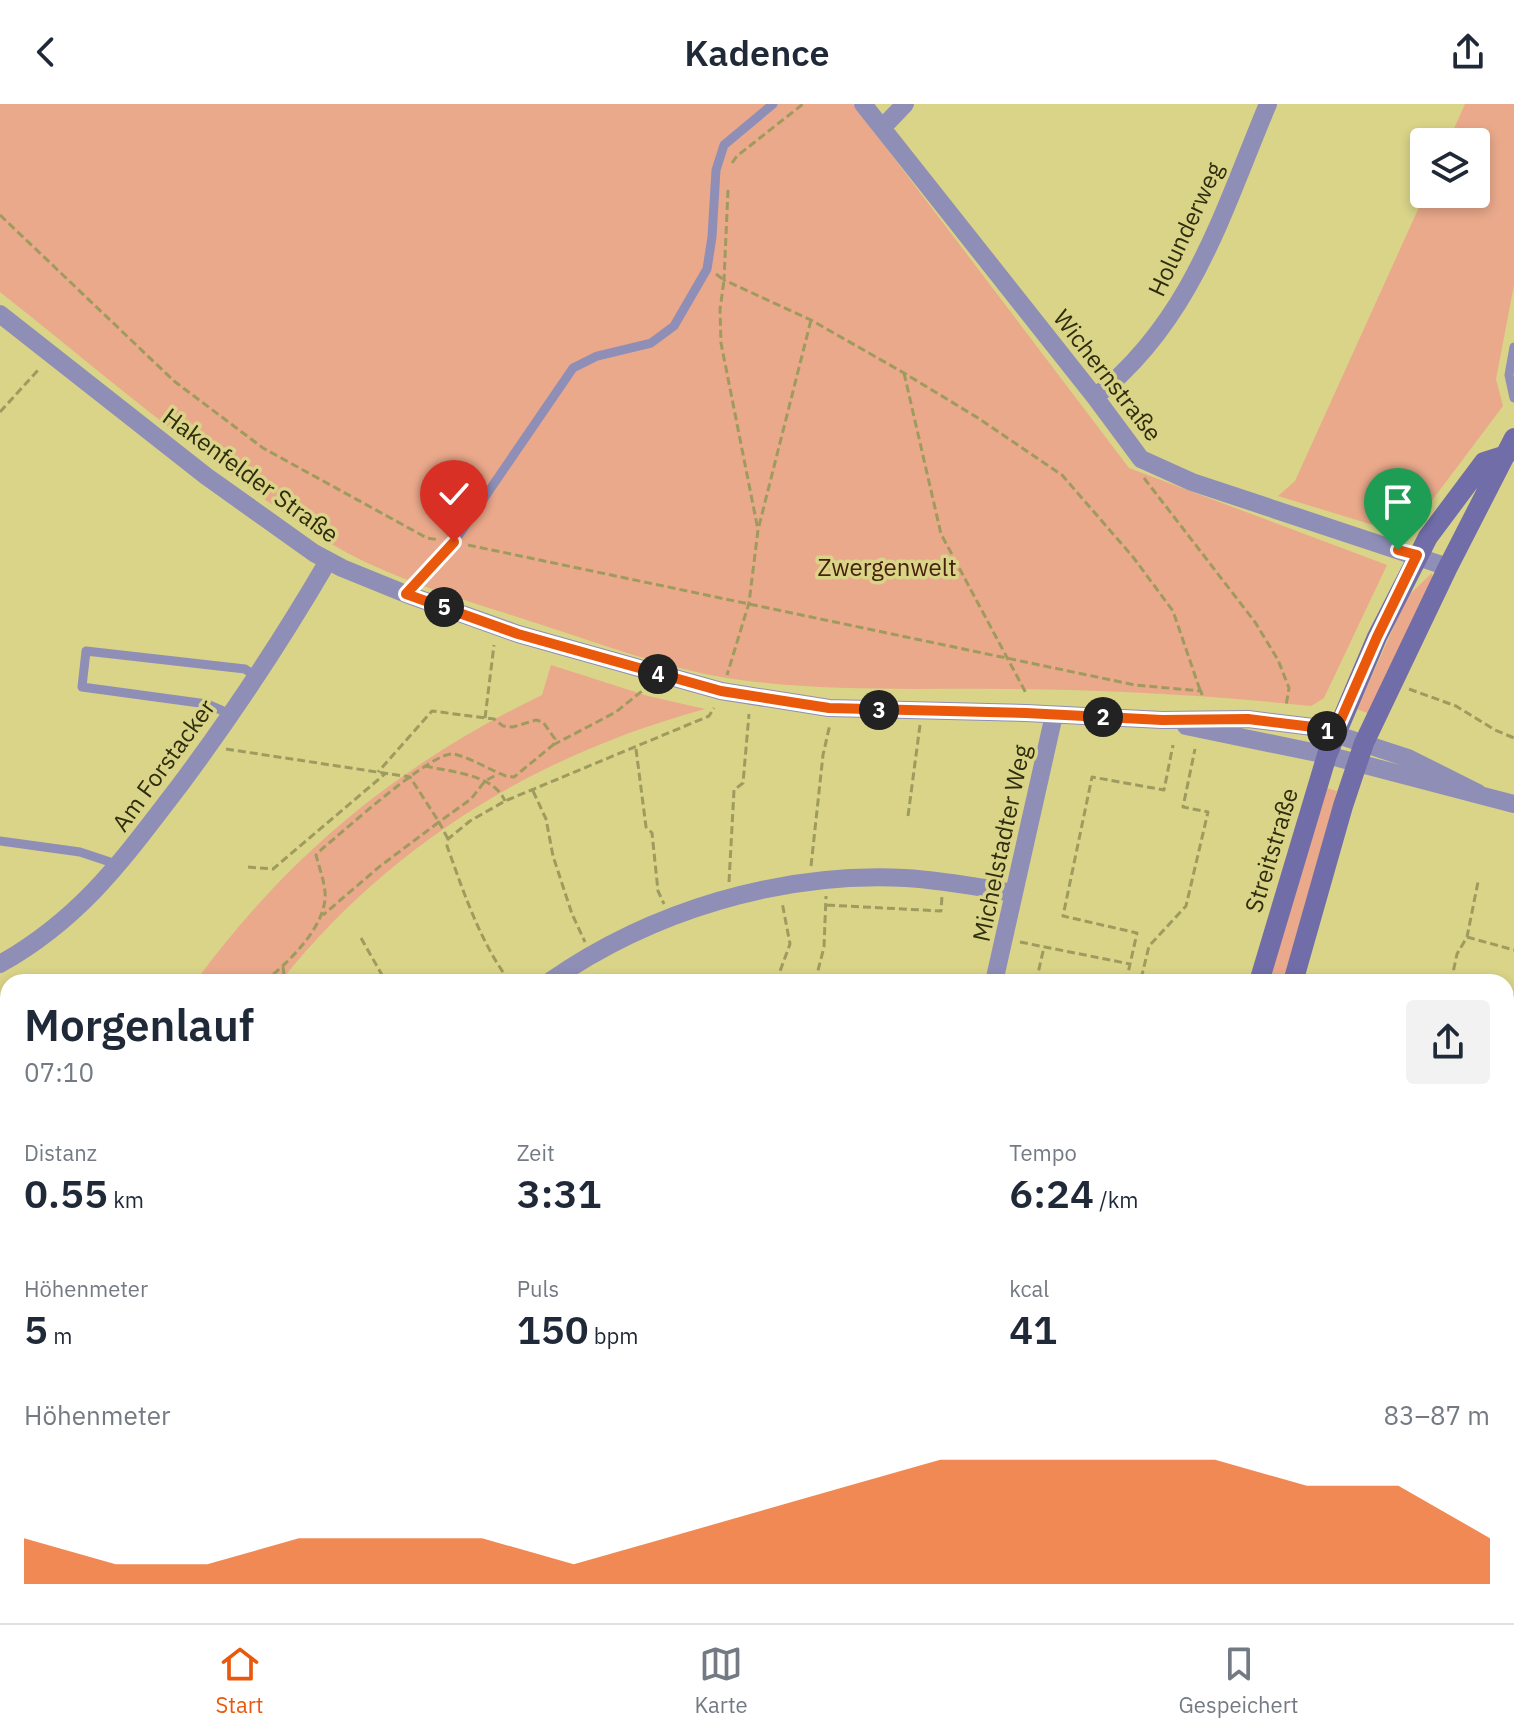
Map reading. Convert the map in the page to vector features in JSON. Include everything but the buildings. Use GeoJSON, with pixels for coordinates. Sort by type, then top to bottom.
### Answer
{"type":"FeatureCollection","features":[{"type":"Feature","properties":{"kind":"main road","name":"Streitstraße"},"geometry":{"type":"LineString","coordinates":[[1261,974],[1327,755],[1377,637],[1428,537],[1484,462],[1510,446]]}},
{"type":"Feature","properties":{"kind":"main road"},"geometry":{"type":"LineString","coordinates":[[1295,974],[1364,743],[1510,446]]}},
{"type":"Feature","properties":{"kind":"street","name":"Wichernstraße"},"geometry":{"type":"LineString","coordinates":[[863,104],[1141,459],[1192,482],[1448,567]]}},
{"type":"Feature","properties":{"kind":"street"},"geometry":{"type":"LineString","coordinates":[[882,128],[905,104]]}},
{"type":"Feature","properties":{"kind":"street","name":"Holunderweg"},"geometry":{"type":"LineString","coordinates":[[1095,397],[1121,377],[1144,353],[1167,324],[1190,286],[1268,104]]}},
{"type":"Feature","properties":{"kind":"street","name":"Hakenfelder Straße"},"geometry":{"type":"LineString","coordinates":[[0,314],[206,476],[328,561],[406,594],[518,634],[721,691],[829,708],[1162,720],[1248,719],[1313,727],[1408,758],[1478,793]]}},
{"type":"Feature","properties":{"kind":"street","name":"Am Forstacker"},"geometry":{"type":"LineString","coordinates":[[0,964],[62,922],[119,865],[230,714],[328,561]]}},
{"type":"Feature","properties":{"kind":"street","name":"Michelstadter Weg"},"geometry":{"type":"LineString","coordinates":[[996,974],[1054,715]]}},
{"type":"Feature","properties":{"kind":"street","name":"Hakenfelder Straße"},"geometry":{"type":"LineString","coordinates":[[1162,720],[1327,755],[1478,793]]}},
{"type":"Feature","properties":{"kind":"street"},"geometry":{"type":"LineString","coordinates":[[1478,793],[1514,804]]}},
{"type":"Feature","properties":{"kind":"street"},"geometry":{"type":"LineString","coordinates":[[561,974],[591,955],[679,915],[774,887],[873,877],[928,880],[1014,893]]}},
{"type":"Feature","properties":{"kind":"lane"},"geometry":{"type":"LineString","coordinates":[[406,594],[454,542],[573,368],[597,356],[651,343],[674,326],[707,269],[716,170],[724,145],[773,104]]}},
{"type":"Feature","properties":{"kind":"lane"},"geometry":{"type":"LineString","coordinates":[[1514,347],[1509,375],[1514,398]]}},
{"type":"Feature","properties":{"kind":"lane"},"geometry":{"type":"LineString","coordinates":[[230,714],[207,704],[82,687],[86,651],[245,669],[255,676]]}},
{"type":"Feature","properties":{"kind":"lane"},"geometry":{"type":"LineString","coordinates":[[0,841],[80,852],[119,865]]}},
{"type":"Feature","properties":{"kind":"path"},"geometry":{"type":"LineString","coordinates":[[729,166],[737,156],[803,104]]}},
{"type":"Feature","properties":{"kind":"path"},"geometry":{"type":"LineString","coordinates":[[729,180],[720,310],[721,343],[758,530]]}},
{"type":"Feature","properties":{"kind":"path"},"geometry":{"type":"LineString","coordinates":[[0,215],[174,381],[263,448],[427,538],[1135,685],[1201,691]]}},
{"type":"Feature","properties":{"kind":"path"},"geometry":{"type":"LineString","coordinates":[[724,280],[811,320],[904,373],[1062,475],[1133,557],[1173,611],[1203,699]]}},
{"type":"Feature","properties":{"kind":"path"},"geometry":{"type":"LineString","coordinates":[[725,682],[749,603],[758,530],[811,320]]}},
{"type":"Feature","properties":{"kind":"path"},"geometry":{"type":"LineString","coordinates":[[0,412],[43,365]]}},
{"type":"Feature","properties":{"kind":"path"},"geometry":{"type":"LineString","coordinates":[[904,373],[941,534],[1026,693]]}},
{"type":"Feature","properties":{"kind":"path"},"geometry":{"type":"LineString","coordinates":[[1141,459],[1142,475],[1255,622],[1278,660],[1289,688],[1286,706]]}},
{"type":"Feature","properties":{"kind":"path"},"geometry":{"type":"LineString","coordinates":[[485,718],[494,645]]}},
{"type":"Feature","properties":{"kind":"path"},"geometry":{"type":"LineString","coordinates":[[1409,689],[1456,706],[1514,738]]}},
{"type":"Feature","properties":{"kind":"path"},"geometry":{"type":"LineString","coordinates":[[323,915],[325,893],[316,855],[425,766],[444,755],[454,754],[514,777],[553,745],[616,712],[642,691]]}},
{"type":"Feature","properties":{"kind":"path"},"geometry":{"type":"LineString","coordinates":[[448,839],[470,821],[505,801],[709,716],[714,708]]}},
{"type":"Feature","properties":{"kind":"path"},"geometry":{"type":"LineString","coordinates":[[378,772],[432,711],[494,719],[503,726],[513,727],[536,720],[543,722],[555,739],[553,745]]}},
{"type":"Feature","properties":{"kind":"path"},"geometry":{"type":"LineString","coordinates":[[730,890],[734,790],[743,783],[749,714]]}},
{"type":"Feature","properties":{"kind":"path"},"geometry":{"type":"LineString","coordinates":[[810,873],[823,755],[831,720]]}},
{"type":"Feature","properties":{"kind":"path"},"geometry":{"type":"LineString","coordinates":[[908,816],[920,722]]}},
{"type":"Feature","properties":{"kind":"path"},"geometry":{"type":"LineString","coordinates":[[1128,974],[1137,933],[1063,916],[1092,777],[1164,790],[1173,745]]}},
{"type":"Feature","properties":{"kind":"path"},"geometry":{"type":"LineString","coordinates":[[219,747],[410,777],[448,839],[447,846],[470,911],[504,974]]}},
{"type":"Feature","properties":{"kind":"path"},"geometry":{"type":"LineString","coordinates":[[635,747],[646,827],[652,833],[658,891],[667,911]]}},
{"type":"Feature","properties":{"kind":"path"},"geometry":{"type":"LineString","coordinates":[[1142,974],[1149,946],[1186,906],[1208,812],[1183,807],[1195,749]]}},
{"type":"Feature","properties":{"kind":"path"},"geometry":{"type":"LineString","coordinates":[[425,766],[485,781],[502,793],[505,801]]}},
{"type":"Feature","properties":{"kind":"path"},"geometry":{"type":"LineString","coordinates":[[248,867],[273,869],[386,773]]}},
{"type":"Feature","properties":{"kind":"path"},"geometry":{"type":"LineString","coordinates":[[274,974],[323,915],[379,867],[471,799],[485,781],[500,774]]}},
{"type":"Feature","properties":{"kind":"path"},"geometry":{"type":"LineString","coordinates":[[532,789],[546,819],[553,856],[572,914],[588,949]]}},
{"type":"Feature","properties":{"kind":"path"},"geometry":{"type":"LineString","coordinates":[[1453,974],[1457,954],[1467,937],[1478,882]]}},
{"type":"Feature","properties":{"kind":"path"},"geometry":{"type":"LineString","coordinates":[[817,974],[824,947],[825,892]]}},
{"type":"Feature","properties":{"kind":"path"},"geometry":{"type":"LineString","coordinates":[[827,905],[941,911],[942,892]]}},
{"type":"Feature","properties":{"kind":"path"},"geometry":{"type":"LineString","coordinates":[[779,974],[790,944],[781,898]]}},
{"type":"Feature","properties":{"kind":"path"},"geometry":{"type":"LineString","coordinates":[[1467,937],[1514,950]]}},
{"type":"Feature","properties":{"kind":"path"},"geometry":{"type":"LineString","coordinates":[[361,938],[381,974]]}},
{"type":"Feature","properties":{"kind":"path"},"geometry":{"type":"LineString","coordinates":[[1018,941],[1130,964]]}},
{"type":"Feature","properties":{"kind":"path"},"geometry":{"type":"LineString","coordinates":[[1038,974],[1044,947]]}},
{"type":"Feature","properties":{"kind":"path"},"geometry":{"type":"LineString","coordinates":[[283,967],[284,974]]}},
{"type":"Feature","properties":{"kind":"green space","name":"Zwergenwelt"},"geometry":{"type":"Polygon","coordinates":[[[0,104],[853,104],[1129,468],[1387,565],[1324,698],[1311,706],[1120,692],[840,688],[741,680],[690,671],[640,657],[453,596],[365,562],[311,531],[192,445],[0,292],[0,104]]]}},
{"type":"Feature","properties":{"kind":"green space"},"geometry":{"type":"Polygon","coordinates":[[[1465,104],[1514,104],[1514,285],[1496,379],[1503,406],[1406,535],[1278,496],[1295,481],[1419,208],[1490,208],[1490,128],[1454,128],[1465,104]]]}},
{"type":"Feature","properties":{"kind":"green space"},"geometry":{"type":"Polygon","coordinates":[[[1432,573],[1433,581],[1370,714],[1357,709],[1407,597],[1432,573]]]}},
{"type":"Feature","properties":{"kind":"green space"},"geometry":{"type":"Polygon","coordinates":[[[551,665],[648,696],[705,709],[643,728],[583,752],[525,779],[470,811],[418,847],[369,888],[287,974],[201,974],[269,893],[350,816],[441,751],[542,695],[551,665]]]}},
{"type":"Feature","properties":{"kind":"green space"},"geometry":{"type":"Polygon","coordinates":[[[1326,788],[1337,791],[1286,974],[1269,974],[1326,788]]]}},
{"type":"Feature","properties":{"kind":"route"},"geometry":{"type":"LineString","coordinates":[[454,542],[406,594],[563,648],[721,691],[829,708],[1162,720],[1248,719],[1313,727],[1335,733],[1417,555],[1398,550]]}}]}
